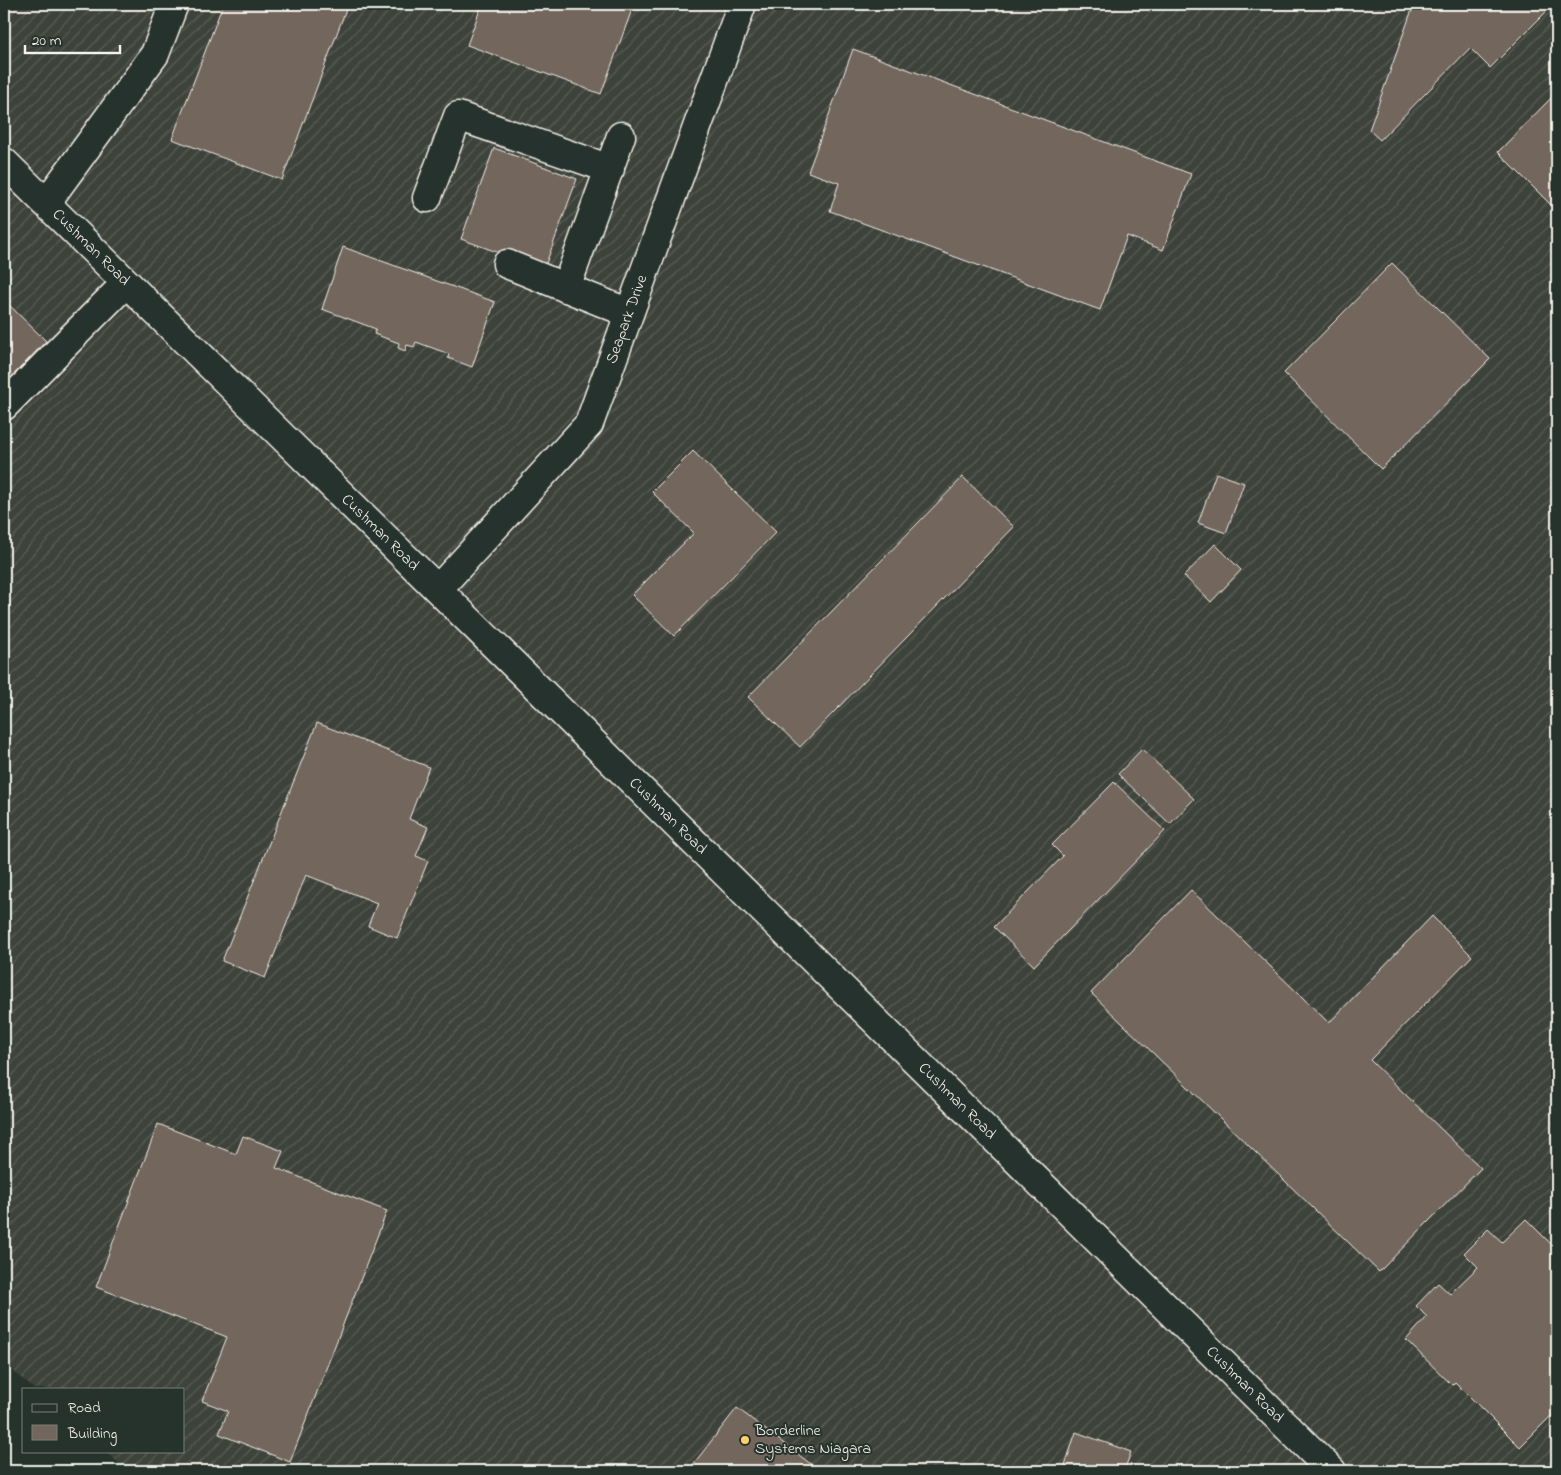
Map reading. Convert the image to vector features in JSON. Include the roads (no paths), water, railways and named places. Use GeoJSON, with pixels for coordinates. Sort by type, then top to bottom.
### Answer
{"type":"FeatureCollection","features":[{"type":"Feature","properties":{"kind":"street"},"geometry":{"type":"LineString","coordinates":[[46,203],[155,54],[174,4]]}},
{"type":"Feature","properties":{"kind":"street","name":"Seapark Drive"},"geometry":{"type":"LineString","coordinates":[[438,589],[589,424],[742,4]]}},
{"type":"Feature","properties":{"kind":"street"},"geometry":{"type":"LineString","coordinates":[[428,198],[458,116],[610,169]]}},
{"type":"Feature","properties":{"kind":"street"},"geometry":{"type":"LineString","coordinates":[[566,288],[621,136]]}},
{"type":"Feature","properties":{"kind":"street","name":"Cushman Road"},"geometry":{"type":"LineString","coordinates":[[4,162],[1332,1471]]}},
{"type":"Feature","properties":{"kind":"street"},"geometry":{"type":"LineString","coordinates":[[507,264],[629,313]]}},
{"type":"Feature","properties":{"kind":"street"},"geometry":{"type":"LineString","coordinates":[[4,406],[126,283]]}},
{"type":"Feature","properties":{"kind":"place","name":"Borderline Systems Niagara"},"geometry":{"type":"Point","coordinates":[745,1440]}}]}
